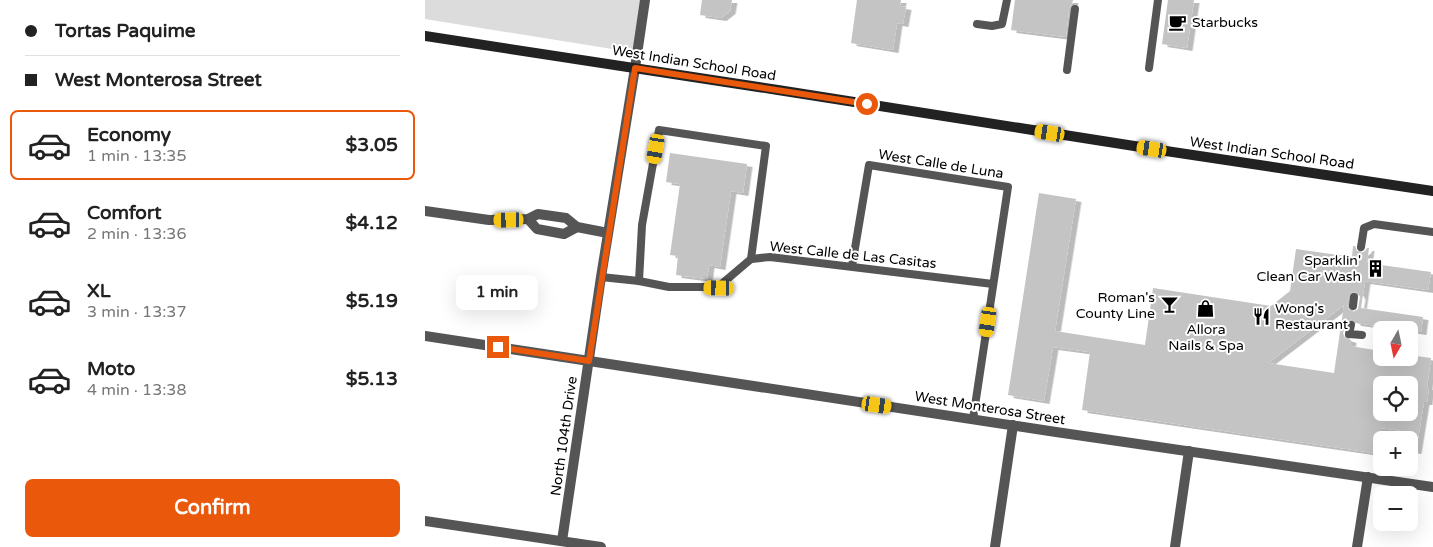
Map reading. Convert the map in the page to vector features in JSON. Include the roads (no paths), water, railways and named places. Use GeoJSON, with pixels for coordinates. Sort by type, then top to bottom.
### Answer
{"type":"FeatureCollection","features":[{"type":"Feature","properties":{"kind":"main road","name":"West Indian School Road"},"geometry":{"type":"LineString","coordinates":[[425,36],[1433,191]]}},
{"type":"Feature","properties":{"kind":"street","name":"North 104th Drive"},"geometry":{"type":"LineString","coordinates":[[562,541],[645,0]]}},
{"type":"Feature","properties":{"kind":"street"},"geometry":{"type":"LineString","coordinates":[[425,211],[489,220],[528,219],[538,214],[566,218],[577,227],[608,233]]}},
{"type":"Feature","properties":{"kind":"street"},"geometry":{"type":"LineString","coordinates":[[552,232],[554,216]]}},
{"type":"Feature","properties":{"kind":"street"},"geometry":{"type":"LineString","coordinates":[[528,219],[537,230],[564,234],[577,227]]}},
{"type":"Feature","properties":{"kind":"street","name":"West Monterosa Street"},"geometry":{"type":"LineString","coordinates":[[425,336],[1433,487]]}},
{"type":"Feature","properties":{"kind":"street"},"geometry":{"type":"LineString","coordinates":[[995,547],[1013,425]]}},
{"type":"Feature","properties":{"kind":"street"},"geometry":{"type":"LineString","coordinates":[[1175,547],[1189,451]]}},
{"type":"Feature","properties":{"kind":"street"},"geometry":{"type":"LineString","coordinates":[[1357,547],[1368,477]]}},
{"type":"Feature","properties":{"kind":"street"},"geometry":{"type":"LineString","coordinates":[[425,521],[601,547]]}},
{"type":"Feature","properties":{"kind":"lane"},"geometry":{"type":"LineString","coordinates":[[977,24],[992,26],[1002,24],[1007,0]]}},
{"type":"Feature","properties":{"kind":"lane"},"geometry":{"type":"LineString","coordinates":[[1149,68],[1158,0]]}},
{"type":"Feature","properties":{"kind":"lane"},"geometry":{"type":"LineString","coordinates":[[1067,70],[1075,9]]}},
{"type":"Feature","properties":{"kind":"lane"},"geometry":{"type":"LineString","coordinates":[[639,281],[642,226],[659,130],[766,146],[751,259]]}},
{"type":"Feature","properties":{"kind":"lane","name":"West Calle de Luna"},"geometry":{"type":"LineString","coordinates":[[852,266],[869,165],[1008,187],[993,284]]}},
{"type":"Feature","properties":{"kind":"lane"},"geometry":{"type":"LineString","coordinates":[[1361,247],[1364,228],[1374,224],[1433,232]]}},
{"type":"Feature","properties":{"kind":"lane","name":"West Calle de Las Casitas"},"geometry":{"type":"LineString","coordinates":[[601,277],[669,286],[719,288],[751,259],[770,257],[993,284]]}},
{"type":"Feature","properties":{"kind":"lane"},"geometry":{"type":"LineString","coordinates":[[973,419],[993,284]]}},
{"type":"Feature","properties":{"kind":"lane"},"geometry":{"type":"LineString","coordinates":[[1353,306],[1354,297]]}},
{"type":"Feature","properties":{"kind":"lane"},"geometry":{"type":"LineString","coordinates":[[1351,325],[1349,334],[1361,335]]}},
{"type":"Feature","properties":{"kind":"place","name":"Starbucks"},"geometry":{"type":"Point","coordinates":[1178,22]}},
{"type":"Feature","properties":{"kind":"place","name":"Sparklin' Clean Car Wash"},"geometry":{"type":"Point","coordinates":[1375,268]}},
{"type":"Feature","properties":{"kind":"place","name":"Roman's County Line"},"geometry":{"type":"Point","coordinates":[1169,305]}},
{"type":"Feature","properties":{"kind":"place","name":"Allora Nails & Spa"},"geometry":{"type":"Point","coordinates":[1206,309]}},
{"type":"Feature","properties":{"kind":"place","name":"Wong's Restaurant"},"geometry":{"type":"Point","coordinates":[1261,316]}}]}
